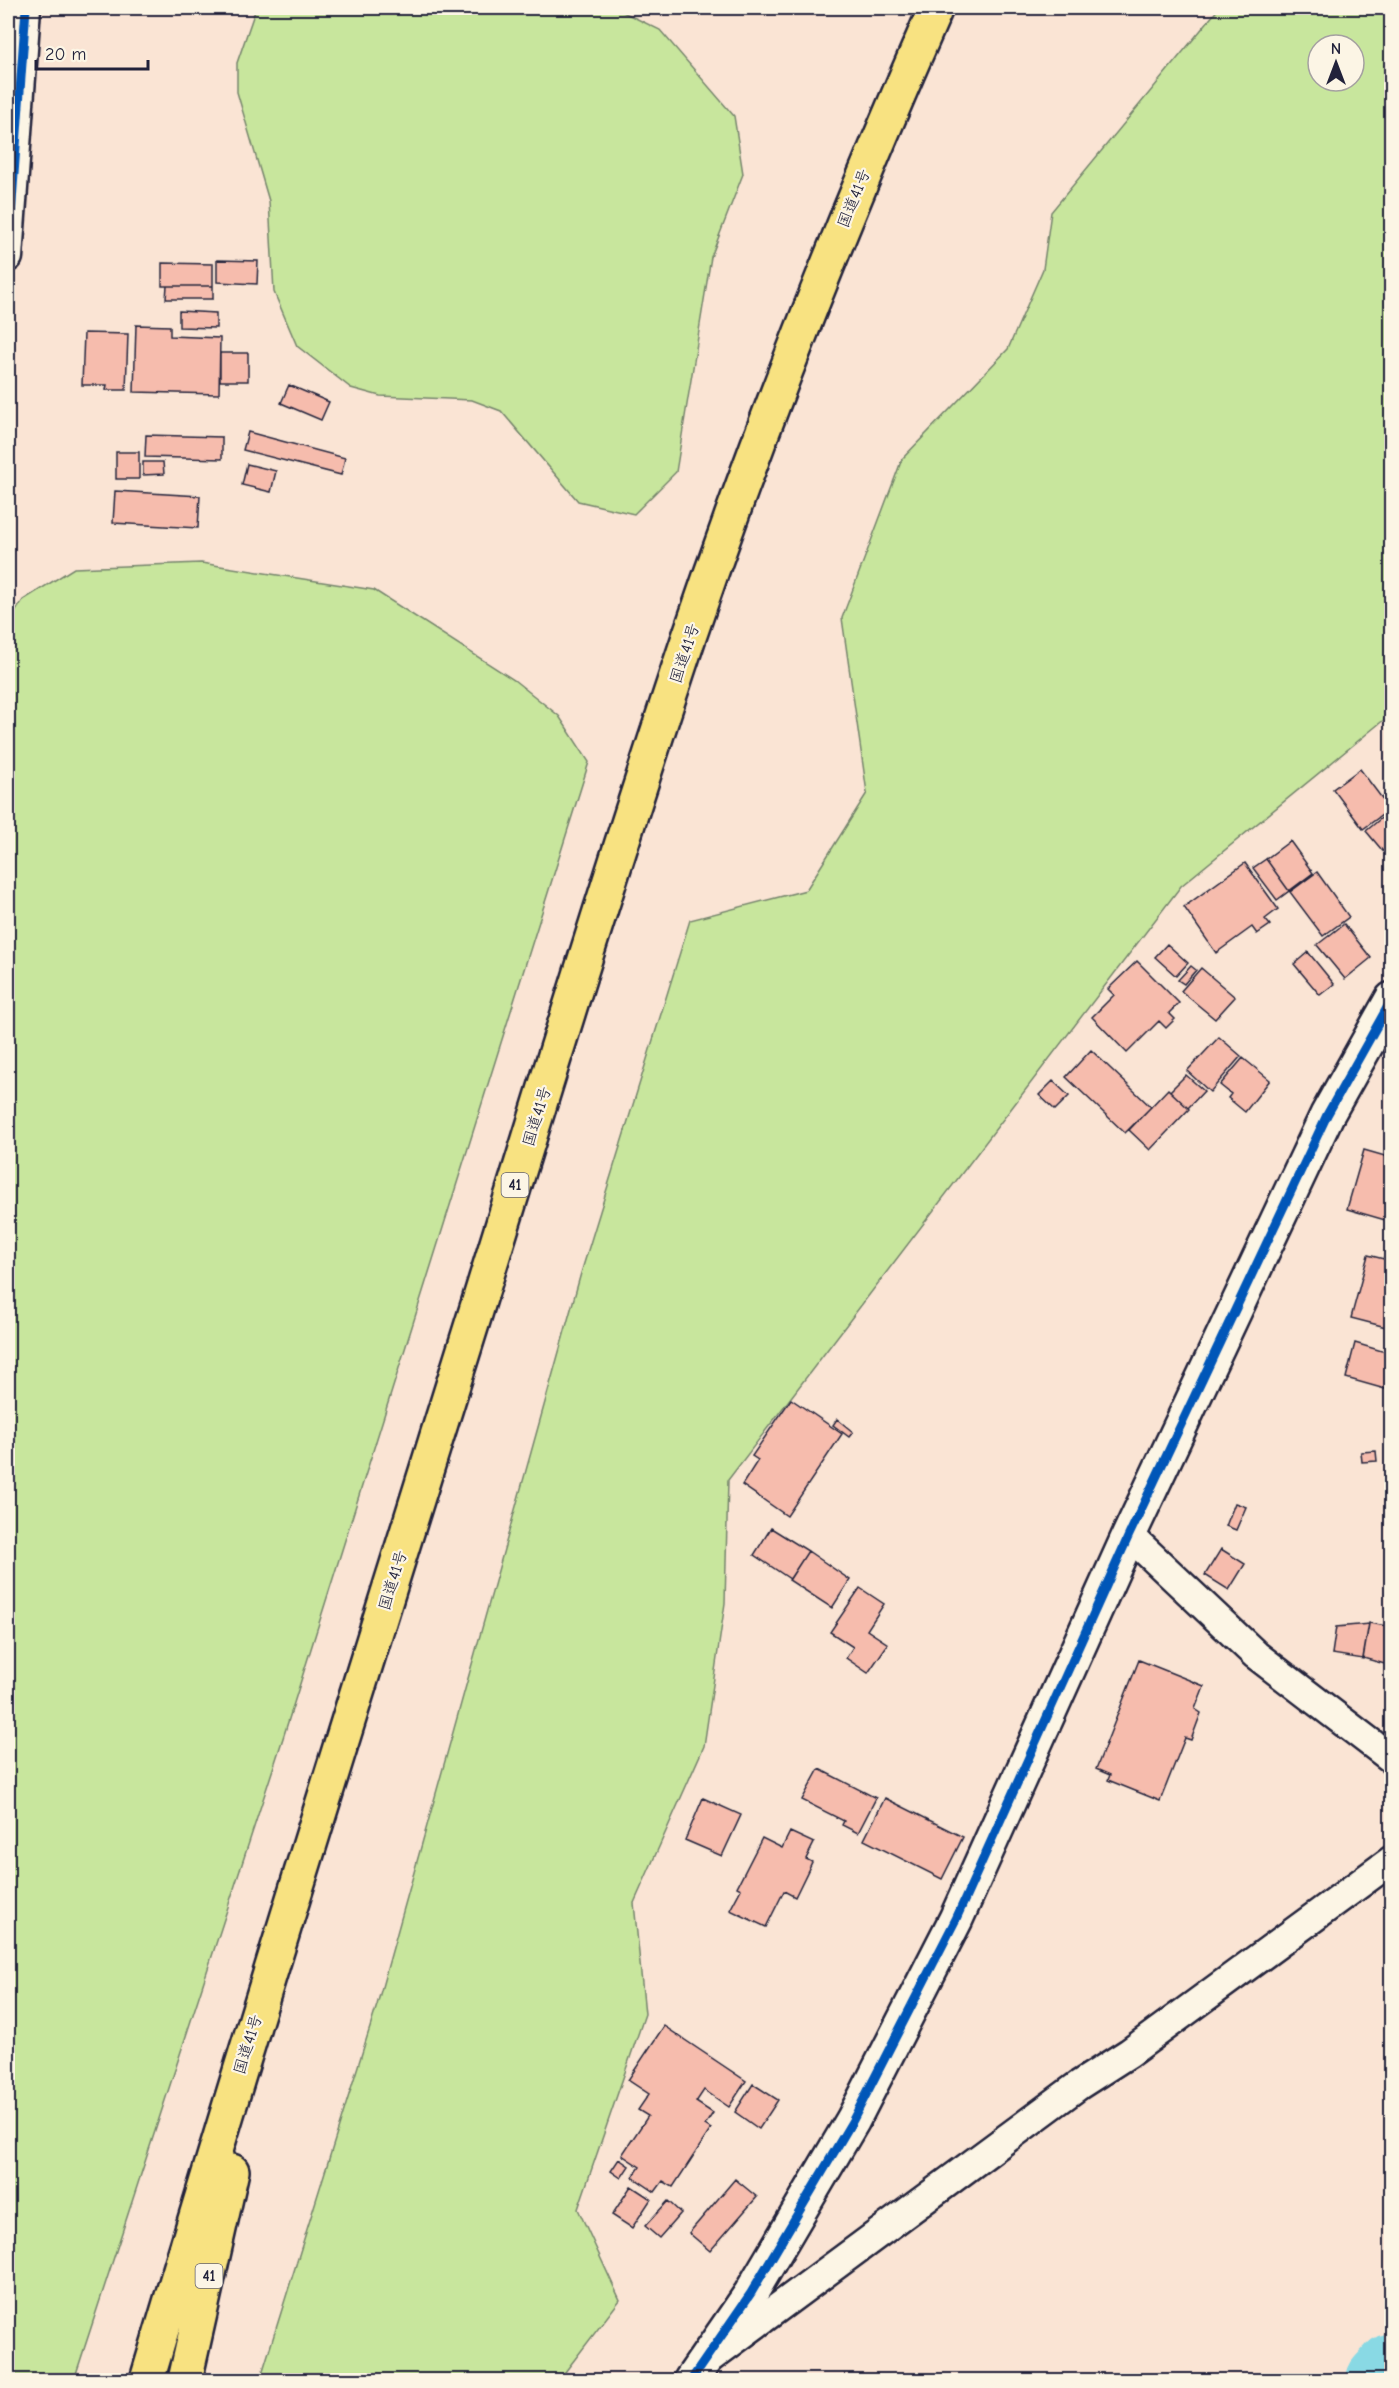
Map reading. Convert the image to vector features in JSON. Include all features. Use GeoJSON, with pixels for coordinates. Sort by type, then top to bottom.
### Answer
{"type":"FeatureCollection","features":[{"type":"Feature","properties":{"kind":"highway","name":"国道41号"},"geometry":{"type":"LineString","coordinates":[[147,2380],[240,2068],[588,948],[689,637],[775,400],[855,192],[936,8]]}},
{"type":"Feature","properties":{"kind":"highway","name":"国道41号"},"geometry":{"type":"LineString","coordinates":[[168,2380],[265,2054],[666,771],[774,460],[884,175],[955,8]]}},
{"type":"Feature","properties":{"kind":"highway","name":"41"},"geometry":{"type":"LineString","coordinates":[[185,2380],[232,2171]]}},
{"type":"Feature","properties":{"kind":"street"},"geometry":{"type":"LineString","coordinates":[[8,257],[26,8]]}},
{"type":"Feature","properties":{"kind":"street"},"geometry":{"type":"LineString","coordinates":[[696,2373],[751,2294],[853,2120],[956,1919],[1129,1534],[1327,1115],[1392,999]]}},
{"type":"Feature","properties":{"kind":"street"},"geometry":{"type":"LineString","coordinates":[[1129,1534],[1256,1655],[1392,1760]]}},
{"type":"Feature","properties":{"kind":"street"},"geometry":{"type":"LineString","coordinates":[[696,2373],[1079,2085],[1129,2053],[1392,1860]]}},
{"type":"Feature","properties":{"kind":"green space"},"geometry":{"type":"Polygon","coordinates":[[[256,8],[615,8],[660,30],[734,116],[743,174],[711,257],[676,472],[634,514],[578,501],[501,411],[472,400],[380,396],[351,388],[297,346],[274,292],[269,201],[237,92],[237,63],[256,8]]]}},
{"type":"Feature","properties":{"kind":"green space"},"geometry":{"type":"Polygon","coordinates":[[[1219,8],[1391,8],[1391,714],[1181,886],[728,1480],[725,1603],[704,1746],[634,1903],[645,2014],[578,2209],[620,2300],[559,2380],[260,2380],[377,2005],[581,1273],[690,920],[806,890],[867,793],[842,618],[902,459],[1008,349],[1043,269],[1051,212],[1219,8]]]}},
{"type":"Feature","properties":{"kind":"green space"},"geometry":{"type":"Polygon","coordinates":[[[201,563],[374,590],[514,680],[559,716],[589,762],[283,1738],[74,2380],[8,2380],[8,623],[23,600],[74,568],[201,563]]]}},
{"type":"Feature","properties":{"kind":"building"},"geometry":{"type":"Polygon","coordinates":[[[217,260],[258,261],[257,284],[217,282],[217,260]]]}},
{"type":"Feature","properties":{"kind":"building"},"geometry":{"type":"Polygon","coordinates":[[[162,263],[213,264],[213,286],[162,286],[162,263]]]}},
{"type":"Feature","properties":{"kind":"building"},"geometry":{"type":"Polygon","coordinates":[[[167,286],[213,286],[213,299],[166,299],[167,286]]]}},
{"type":"Feature","properties":{"kind":"building"},"geometry":{"type":"Polygon","coordinates":[[[179,311],[216,313],[216,328],[179,327],[179,311]]]}},
{"type":"Feature","properties":{"kind":"building"},"geometry":{"type":"Polygon","coordinates":[[[136,325],[170,326],[170,336],[220,338],[219,394],[134,392],[136,325]]]}},
{"type":"Feature","properties":{"kind":"building"},"geometry":{"type":"Polygon","coordinates":[[[84,333],[128,334],[126,390],[106,390],[107,385],[82,385],[84,333]]]}},
{"type":"Feature","properties":{"kind":"building"},"geometry":{"type":"Polygon","coordinates":[[[220,353],[248,353],[248,381],[220,381],[220,353]]]}},
{"type":"Feature","properties":{"kind":"building"},"geometry":{"type":"Polygon","coordinates":[[[289,385],[329,402],[321,420],[281,403],[289,385]]]}},
{"type":"Feature","properties":{"kind":"building"},"geometry":{"type":"Polygon","coordinates":[[[248,432],[345,458],[341,475],[243,450],[248,432]]]}},
{"type":"Feature","properties":{"kind":"building"},"geometry":{"type":"Polygon","coordinates":[[[146,435],[222,437],[222,459],[145,457],[146,435]]]}},
{"type":"Feature","properties":{"kind":"building"},"geometry":{"type":"Polygon","coordinates":[[[116,452],[139,452],[139,479],[116,479],[116,452]]]}},
{"type":"Feature","properties":{"kind":"building"},"geometry":{"type":"Polygon","coordinates":[[[143,462],[163,462],[164,474],[143,475],[143,462]]]}},
{"type":"Feature","properties":{"kind":"building"},"geometry":{"type":"Polygon","coordinates":[[[247,464],[276,471],[271,492],[242,485],[247,464]]]}},
{"type":"Feature","properties":{"kind":"building"},"geometry":{"type":"Polygon","coordinates":[[[115,491],[200,496],[198,528],[113,523],[115,491]]]}},
{"type":"Feature","properties":{"kind":"building"},"geometry":{"type":"Polygon","coordinates":[[[1360,769],[1390,809],[1363,829],[1333,789],[1360,769]]]}},
{"type":"Feature","properties":{"kind":"building"},"geometry":{"type":"Polygon","coordinates":[[[1392,809],[1392,862],[1366,831],[1392,809]]]}},
{"type":"Feature","properties":{"kind":"building"},"geometry":{"type":"Polygon","coordinates":[[[1290,841],[1313,873],[1289,891],[1266,859],[1290,841]]]}},
{"type":"Feature","properties":{"kind":"building"},"geometry":{"type":"Polygon","coordinates":[[[1266,859],[1289,891],[1277,900],[1253,868],[1266,859]]]}},
{"type":"Feature","properties":{"kind":"building"},"geometry":{"type":"Polygon","coordinates":[[[1245,863],[1278,909],[1265,919],[1270,925],[1257,934],[1252,927],[1216,953],[1184,907],[1245,863]]]}},
{"type":"Feature","properties":{"kind":"building"},"geometry":{"type":"Polygon","coordinates":[[[1317,872],[1349,917],[1323,936],[1290,892],[1317,872]]]}},
{"type":"Feature","properties":{"kind":"building"},"geometry":{"type":"Polygon","coordinates":[[[1344,924],[1371,958],[1345,979],[1317,945],[1344,924]]]}},
{"type":"Feature","properties":{"kind":"building"},"geometry":{"type":"Polygon","coordinates":[[[1167,944],[1188,963],[1176,976],[1155,957],[1167,944]]]}},
{"type":"Feature","properties":{"kind":"building"},"geometry":{"type":"Polygon","coordinates":[[[1308,952],[1334,984],[1320,995],[1294,964],[1308,952]]]}},
{"type":"Feature","properties":{"kind":"building"},"geometry":{"type":"Polygon","coordinates":[[[1137,961],[1179,1003],[1169,1013],[1175,1019],[1166,1028],[1159,1021],[1127,1053],[1092,1017],[1114,995],[1108,989],[1137,961]]]}},
{"type":"Feature","properties":{"kind":"building"},"geometry":{"type":"Polygon","coordinates":[[[1191,966],[1196,970],[1184,984],[1178,980],[1191,966]]]}},
{"type":"Feature","properties":{"kind":"building"},"geometry":{"type":"Polygon","coordinates":[[[1201,968],[1235,997],[1215,1019],[1181,991],[1201,968]]]}},
{"type":"Feature","properties":{"kind":"building"},"geometry":{"type":"Polygon","coordinates":[[[1219,1037],[1241,1056],[1210,1092],[1187,1071],[1219,1037]]]}},
{"type":"Feature","properties":{"kind":"building"},"geometry":{"type":"Polygon","coordinates":[[[1091,1050],[1151,1107],[1125,1133],[1066,1077],[1091,1050]]]}},
{"type":"Feature","properties":{"kind":"building"},"geometry":{"type":"Polygon","coordinates":[[[1243,1058],[1270,1080],[1245,1112],[1228,1098],[1231,1094],[1220,1085],[1243,1058]]]}},
{"type":"Feature","properties":{"kind":"building"},"geometry":{"type":"Polygon","coordinates":[[[1186,1075],[1204,1091],[1188,1108],[1170,1091],[1186,1075]]]}},
{"type":"Feature","properties":{"kind":"building"},"geometry":{"type":"Polygon","coordinates":[[[1053,1081],[1069,1096],[1055,1110],[1039,1095],[1053,1081]]]}},
{"type":"Feature","properties":{"kind":"building"},"geometry":{"type":"Polygon","coordinates":[[[1168,1089],[1189,1109],[1150,1150],[1129,1130],[1168,1089]]]}},
{"type":"Feature","properties":{"kind":"building"},"geometry":{"type":"Polygon","coordinates":[[[1364,1150],[1392,1158],[1392,1222],[1347,1209],[1364,1150]]]}},
{"type":"Feature","properties":{"kind":"building"},"geometry":{"type":"Polygon","coordinates":[[[1368,1255],[1392,1261],[1392,1304],[1386,1327],[1351,1318],[1368,1255]]]}},
{"type":"Feature","properties":{"kind":"building"},"geometry":{"type":"Polygon","coordinates":[[[1355,1343],[1392,1354],[1392,1391],[1346,1378],[1355,1343]]]}},
{"type":"Feature","properties":{"kind":"building"},"geometry":{"type":"Polygon","coordinates":[[[791,1399],[842,1434],[787,1516],[742,1485],[758,1460],[752,1456],[791,1399]]]}},
{"type":"Feature","properties":{"kind":"building"},"geometry":{"type":"Polygon","coordinates":[[[837,1419],[853,1432],[849,1437],[833,1425],[837,1419]]]}},
{"type":"Feature","properties":{"kind":"building"},"geometry":{"type":"Polygon","coordinates":[[[1376,1451],[1377,1461],[1362,1462],[1361,1452],[1376,1451]]]}},
{"type":"Feature","properties":{"kind":"building"},"geometry":{"type":"Polygon","coordinates":[[[1235,1503],[1246,1507],[1236,1530],[1226,1526],[1235,1503]]]}},
{"type":"Feature","properties":{"kind":"building"},"geometry":{"type":"Polygon","coordinates":[[[771,1528],[808,1551],[790,1579],[754,1555],[771,1528]]]}},
{"type":"Feature","properties":{"kind":"building"},"geometry":{"type":"Polygon","coordinates":[[[1221,1549],[1245,1564],[1229,1590],[1205,1575],[1221,1549]]]}},
{"type":"Feature","properties":{"kind":"building"},"geometry":{"type":"Polygon","coordinates":[[[808,1551],[850,1580],[832,1608],[789,1580],[808,1551]]]}},
{"type":"Feature","properties":{"kind":"building"},"geometry":{"type":"Polygon","coordinates":[[[860,1588],[884,1604],[867,1630],[888,1644],[868,1673],[846,1658],[853,1647],[830,1632],[860,1588]]]}},
{"type":"Feature","properties":{"kind":"building"},"geometry":{"type":"Polygon","coordinates":[[[1369,1623],[1392,1627],[1392,1666],[1363,1658],[1369,1623]]]}},
{"type":"Feature","properties":{"kind":"building"},"geometry":{"type":"Polygon","coordinates":[[[1369,1624],[1363,1659],[1332,1654],[1336,1627],[1369,1624]]]}},
{"type":"Feature","properties":{"kind":"building"},"geometry":{"type":"Polygon","coordinates":[[[1139,1660],[1204,1686],[1195,1709],[1201,1713],[1191,1740],[1185,1738],[1160,1801],[1108,1780],[1110,1775],[1096,1769],[1139,1660]]]}},
{"type":"Feature","properties":{"kind":"building"},"geometry":{"type":"Polygon","coordinates":[[[819,1769],[876,1798],[858,1833],[842,1825],[844,1821],[802,1800],[819,1769]]]}},
{"type":"Feature","properties":{"kind":"building"},"geometry":{"type":"Polygon","coordinates":[[[703,1798],[741,1815],[722,1856],[685,1840],[703,1798]]]}},
{"type":"Feature","properties":{"kind":"building"},"geometry":{"type":"Polygon","coordinates":[[[885,1798],[963,1837],[942,1879],[864,1840],[885,1798]]]}},
{"type":"Feature","properties":{"kind":"building"},"geometry":{"type":"Polygon","coordinates":[[[790,1832],[814,1843],[806,1859],[812,1862],[795,1897],[784,1891],[766,1927],[730,1910],[741,1889],[737,1887],[762,1838],[782,1848],[790,1832]]]}},
{"type":"Feature","properties":{"kind":"building"},"geometry":{"type":"Polygon","coordinates":[[[664,2026],[746,2081],[729,2107],[704,2090],[696,2102],[713,2113],[705,2125],[711,2129],[673,2187],[663,2181],[655,2192],[633,2177],[640,2167],[622,2155],[648,2116],[638,2110],[649,2094],[628,2080],[664,2026]]]}},
{"type":"Feature","properties":{"kind":"building"},"geometry":{"type":"Polygon","coordinates":[[[753,2084],[778,2100],[759,2129],[735,2112],[753,2084]]]}},
{"type":"Feature","properties":{"kind":"building"},"geometry":{"type":"Polygon","coordinates":[[[619,2159],[629,2166],[621,2178],[611,2171],[619,2159]]]}},
{"type":"Feature","properties":{"kind":"building"},"geometry":{"type":"Polygon","coordinates":[[[735,2179],[757,2197],[710,2251],[689,2233],[735,2179]]]}},
{"type":"Feature","properties":{"kind":"building"},"geometry":{"type":"Polygon","coordinates":[[[631,2186],[651,2199],[632,2228],[612,2215],[631,2186]]]}},
{"type":"Feature","properties":{"kind":"building"},"geometry":{"type":"Polygon","coordinates":[[[668,2201],[681,2213],[659,2238],[645,2226],[668,2201]]]}},
{"type":"Feature","properties":{"kind":"waterway"},"geometry":{"type":"LineString","coordinates":[[1380,2380],[1392,2367]]}},
{"type":"Feature","properties":{"kind":"cycle path"},"geometry":{"type":"LineString","coordinates":[[8,257],[26,8]]}},
{"type":"Feature","properties":{"kind":"cycle path"},"geometry":{"type":"LineString","coordinates":[[691,2380],[751,2293],[853,2120],[956,1919],[1129,1535],[1327,1115],[1392,999]]}}]}
